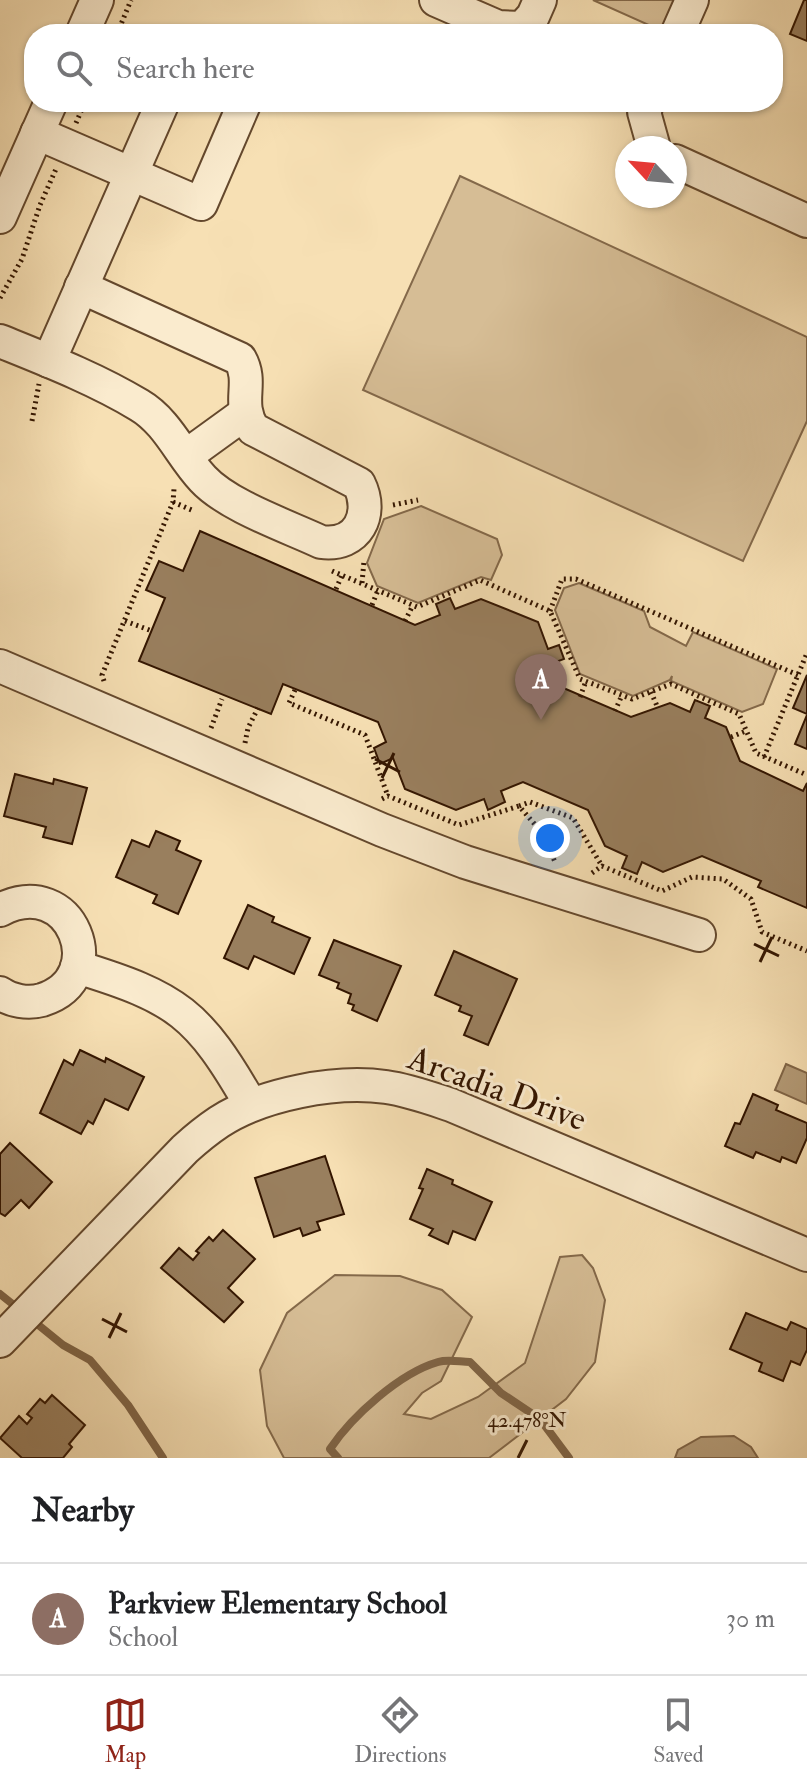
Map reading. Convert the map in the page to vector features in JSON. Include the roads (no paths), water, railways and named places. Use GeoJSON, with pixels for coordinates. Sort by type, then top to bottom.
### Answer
{"type":"FeatureCollection","features":[{"type":"Feature","properties":{"kind":"street"},"geometry":{"type":"LineString","coordinates":[[86,24],[97,0]]}},
{"type":"Feature","properties":{"kind":"street"},"geometry":{"type":"LineString","coordinates":[[436,0],[491,24]]}},
{"type":"Feature","properties":{"kind":"street"},"geometry":{"type":"LineString","coordinates":[[526,24],[540,0]]}},
{"type":"Feature","properties":{"kind":"street"},"geometry":{"type":"LineString","coordinates":[[681,24],[692,0]]}},
{"type":"Feature","properties":{"kind":"street"},"geometry":{"type":"LineString","coordinates":[[0,217],[51,139],[51,112]]}},
{"type":"Feature","properties":{"kind":"street"},"geometry":{"type":"LineString","coordinates":[[44,374],[159,112]]}},
{"type":"Feature","properties":{"kind":"street"},"geometry":{"type":"LineString","coordinates":[[51,139],[201,204],[241,112]]}},
{"type":"Feature","properties":{"kind":"street"},"geometry":{"type":"LineString","coordinates":[[644,112],[651,136]]}},
{"type":"Feature","properties":{"kind":"street"},"geometry":{"type":"LineString","coordinates":[[687,166],[807,221]]}},
{"type":"Feature","properties":{"kind":"street"},"geometry":{"type":"LineString","coordinates":[[0,341],[44,374],[142,406],[169,433],[180,469],[203,479],[221,495],[321,542],[334,544],[348,540],[363,519],[367,500],[359,484],[253,429],[244,414],[247,372],[240,359],[81,287]]}},
{"type":"Feature","properties":{"kind":"street"},"geometry":{"type":"LineString","coordinates":[[180,469],[244,414]]}},
{"type":"Feature","properties":{"kind":"street"},"geometry":{"type":"LineString","coordinates":[[0,666],[382,830],[465,862],[699,935]]}},
{"type":"Feature","properties":{"kind":"street"},"geometry":{"type":"LineString","coordinates":[[0,910],[13,903],[44,903],[70,922],[77,936],[79,952],[77,967],[68,983],[55,994],[39,1001],[22,1002],[0,993]]}},
{"type":"Feature","properties":{"kind":"street"},"geometry":{"type":"LineString","coordinates":[[77,967],[134,984],[178,1008],[220,1052],[251,1105]]}},
{"type":"Feature","properties":{"kind":"street","name":"Arcadia Drive"},"geometry":{"type":"LineString","coordinates":[[0,1341],[185,1149],[218,1122],[251,1105],[287,1095],[342,1086],[383,1087],[416,1093],[451,1105],[807,1255]]}},
{"type":"Feature","properties":{"kind":"waterway"},"geometry":{"type":"LineString","coordinates":[[0,1294],[20,1310]]}},
{"type":"Feature","properties":{"kind":"waterway"},"geometry":{"type":"LineString","coordinates":[[31,1319],[63,1345],[90,1360],[128,1405],[163,1458]]}},
{"type":"Feature","properties":{"kind":"waterway"},"geometry":{"type":"LineString","coordinates":[[338,1458],[330,1449],[378,1397],[423,1368],[450,1361],[470,1362],[501,1393],[540,1419],[569,1458]]}},
{"type":"Feature","properties":{"kind":"place","name":"Parkview Elementary School"},"geometry":{"type":"Point","coordinates":[541,720]}}]}
